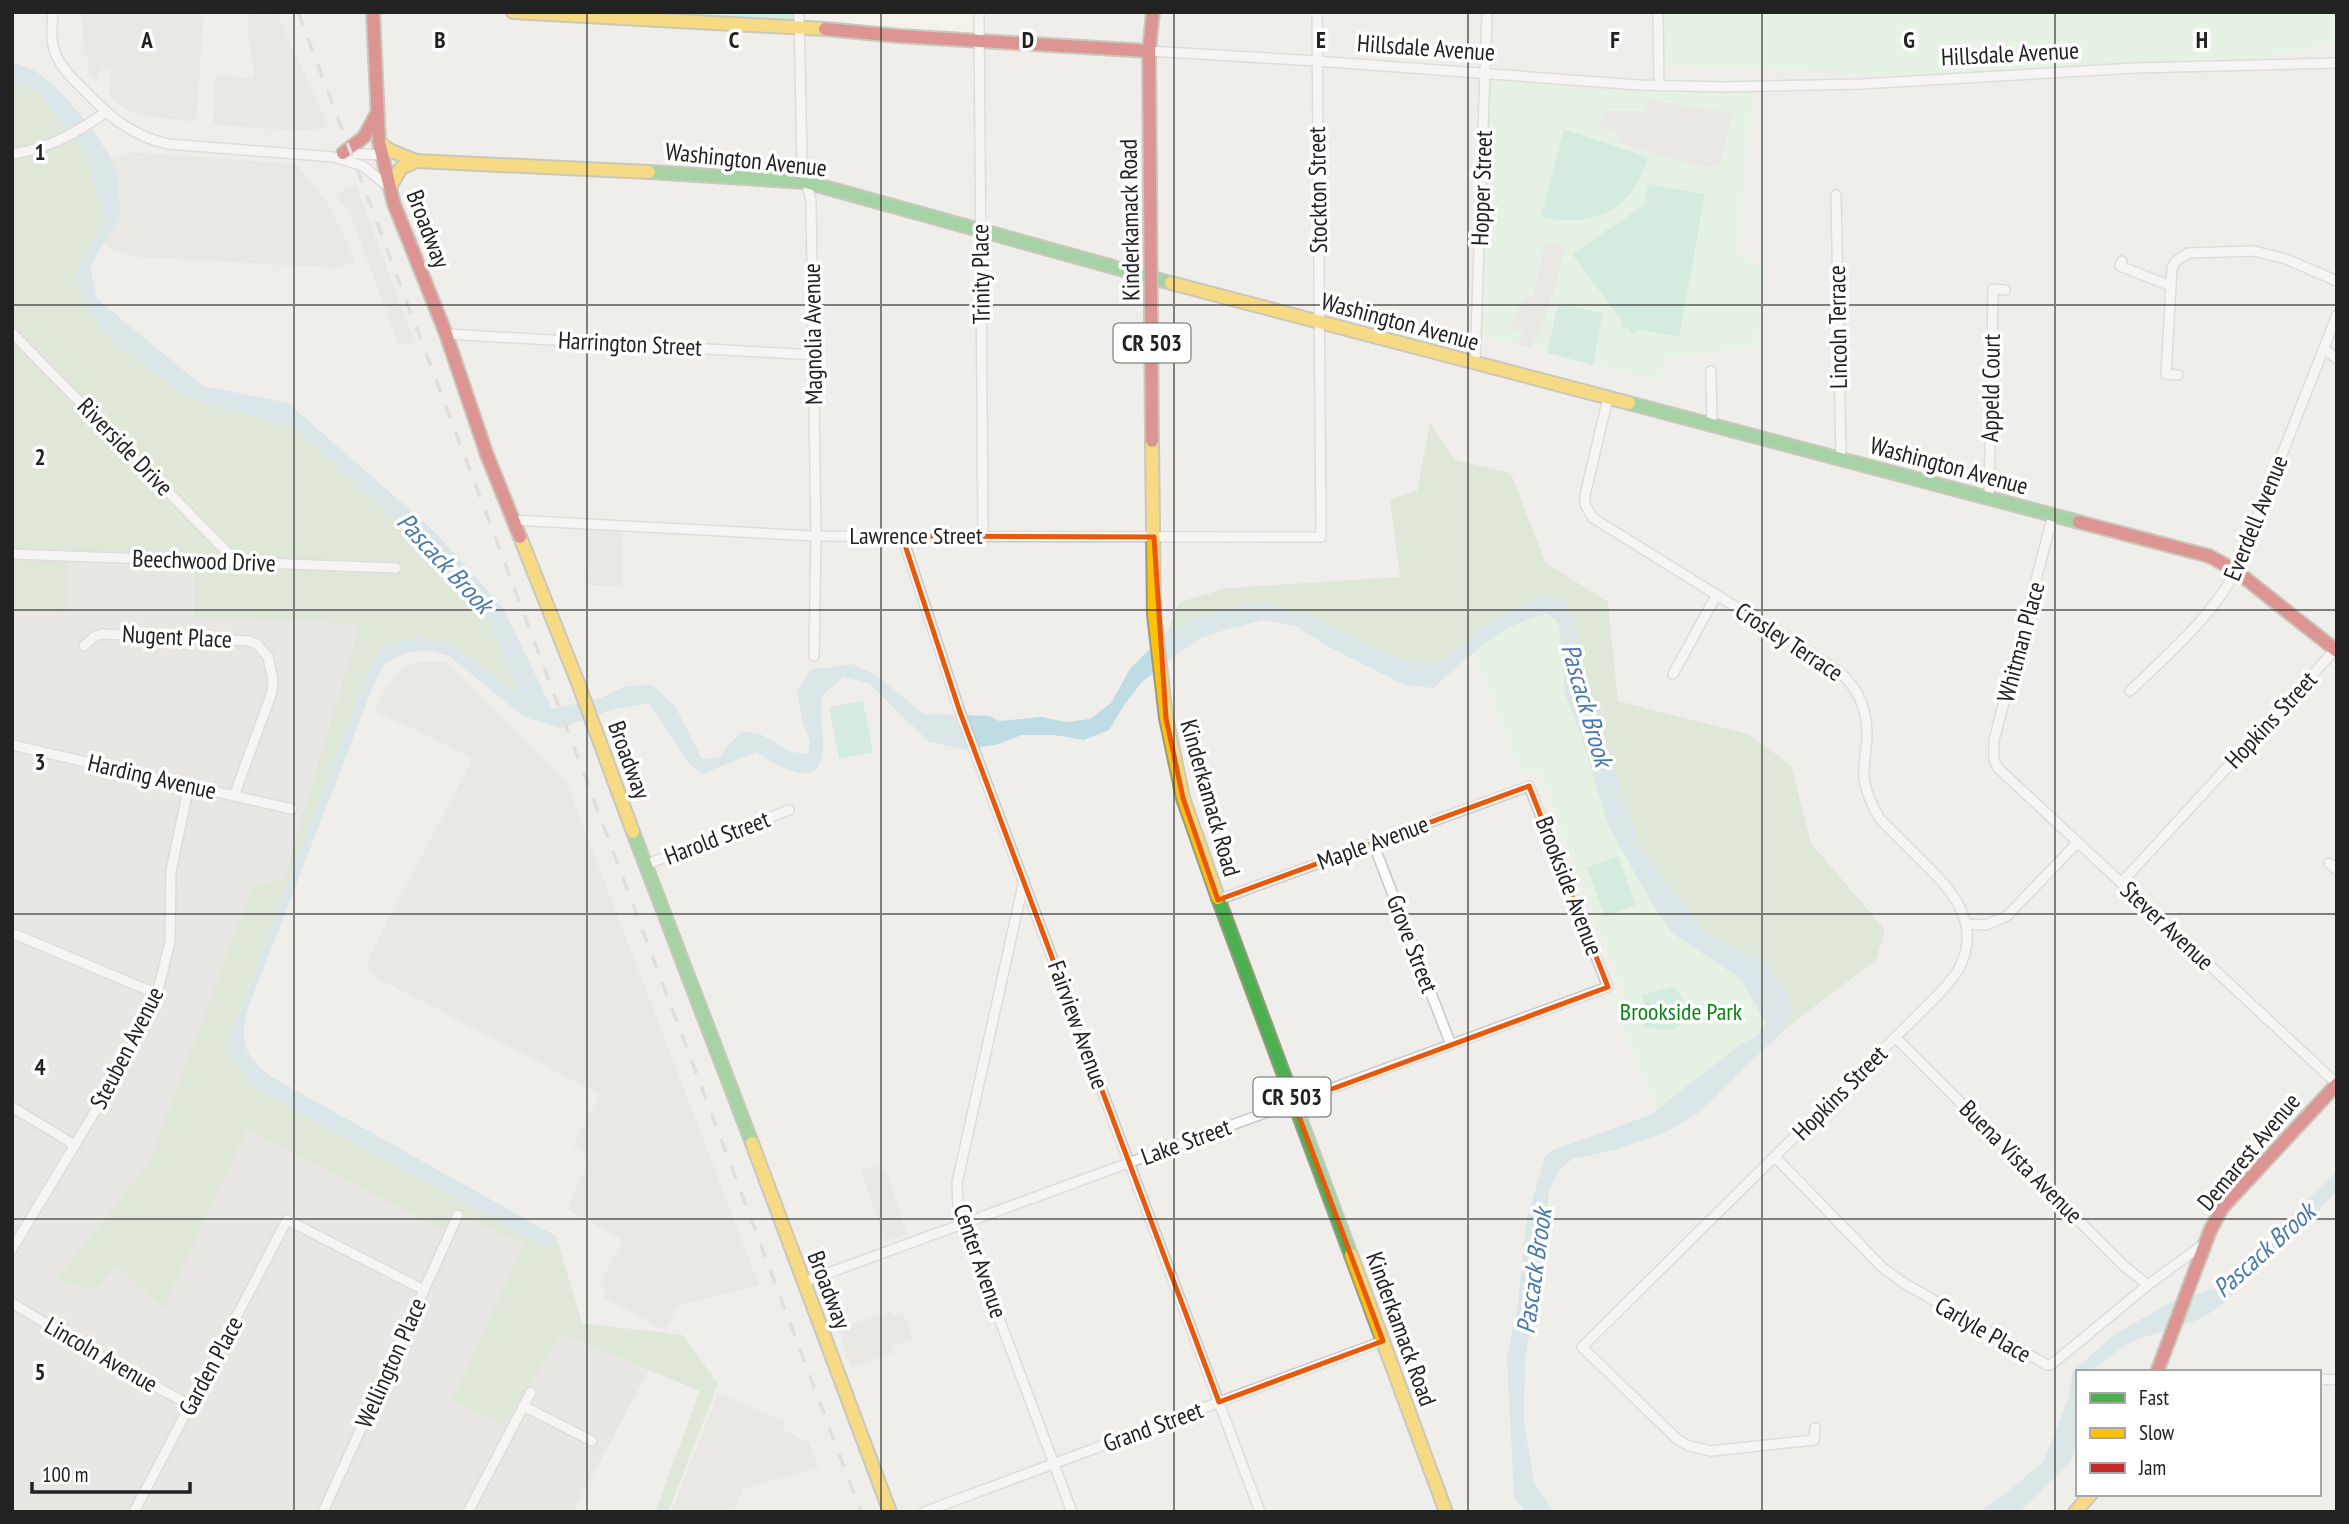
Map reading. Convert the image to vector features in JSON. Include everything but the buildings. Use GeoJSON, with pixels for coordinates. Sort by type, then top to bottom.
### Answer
{"type":"FeatureCollection","features":[{"type":"Feature","properties":{"kind":"street","name":"Washington Avenue"},"geometry":{"type":"LineString","coordinates":[[53,12],[52,39],[56,56],[66,72],[118,123],[149,140],[168,144],[338,155],[380,149],[416,161],[570,167],[806,182],[980,228],[1152,278],[2209,556],[2236,571],[2336,651]]}},
{"type":"Feature","properties":{"kind":"street","name":"Broadway"},"geometry":{"type":"LineString","coordinates":[[373,12],[380,149],[394,204],[446,334],[487,454],[593,722],[890,1512]]}},
{"type":"Feature","properties":{"kind":"street","name":"Hillsdale Avenue"},"geometry":{"type":"LineString","coordinates":[[513,12],[799,27],[1659,86],[1822,85],[2135,68],[2337,63]]}},
{"type":"Feature","properties":{"kind":"street","name":"Magnolia Avenue"},"geometry":{"type":"LineString","coordinates":[[799,12],[802,164],[811,201],[816,536],[814,656]]}},
{"type":"Feature","properties":{"kind":"street","name":"Trinity Place"},"geometry":{"type":"LineString","coordinates":[[979,12],[983,537]]}},
{"type":"Feature","properties":{"kind":"street","name":"Kinderkamack Road"},"geometry":{"type":"LineString","coordinates":[[1153,12],[1149,51],[1154,537],[1156,635],[1166,718],[1183,798],[1218,900],[1446,1512]]}},
{"type":"Feature","properties":{"kind":"street","name":"Stockton Street"},"geometry":{"type":"LineString","coordinates":[[1317,12],[1321,537]]}},
{"type":"Feature","properties":{"kind":"street","name":"Hopper Street"},"geometry":{"type":"LineString","coordinates":[[1475,363],[1487,12]]}},
{"type":"Feature","properties":{"kind":"street"},"geometry":{"type":"LineString","coordinates":[[1658,12],[1659,86]]}},
{"type":"Feature","properties":{"kind":"street"},"geometry":{"type":"LineString","coordinates":[[12,154],[36,150],[67,137],[106,112]]}},
{"type":"Feature","properties":{"kind":"street"},"geometry":{"type":"LineString","coordinates":[[338,155],[363,137],[377,112]]}},
{"type":"Feature","properties":{"kind":"street","name":"Washington Avenue"},"geometry":{"type":"LineString","coordinates":[[338,155],[363,166],[390,187]]}},
{"type":"Feature","properties":{"kind":"street"},"geometry":{"type":"LineString","coordinates":[[390,187],[401,168],[416,161]]}},
{"type":"Feature","properties":{"kind":"street","name":"Lincoln Terrace"},"geometry":{"type":"LineString","coordinates":[[1836,195],[1841,459]]}},
{"type":"Feature","properties":{"kind":"street"},"geometry":{"type":"LineString","coordinates":[[2178,375],[2166,374],[2172,268],[2181,256],[2188,253],[2239,250],[2272,254],[2337,281]]}},
{"type":"Feature","properties":{"kind":"street"},"geometry":{"type":"LineString","coordinates":[[2123,261],[2120,266],[2171,286]]}},
{"type":"Feature","properties":{"kind":"street","name":"Appeld Court"},"geometry":{"type":"LineString","coordinates":[[1989,498],[1993,289],[2006,290]]}},
{"type":"Feature","properties":{"kind":"street","name":"Everdell Avenue"},"geometry":{"type":"LineString","coordinates":[[2130,691],[2224,594],[2236,571],[2337,315]]}},
{"type":"Feature","properties":{"kind":"street","name":"Riverside Drive"},"geometry":{"type":"LineString","coordinates":[[12,332],[237,562]]}},
{"type":"Feature","properties":{"kind":"street","name":"Harrington Street"},"geometry":{"type":"LineString","coordinates":[[446,334],[814,355]]}},
{"type":"Feature","properties":{"kind":"street"},"geometry":{"type":"LineString","coordinates":[[2323,349],[2337,359]]}},
{"type":"Feature","properties":{"kind":"street"},"geometry":{"type":"LineString","coordinates":[[1711,371],[1713,426]]}},
{"type":"Feature","properties":{"kind":"street","name":"Crosley Terrace"},"geometry":{"type":"LineString","coordinates":[[1608,398],[1585,495],[1588,511],[1593,517],[1716,596],[1834,668],[1851,682],[1867,719],[1864,777],[1872,806],[1880,819],[1948,886],[1962,910],[1966,924]]}},
{"type":"Feature","properties":{"kind":"street","name":"Whitman Place"},"geometry":{"type":"LineString","coordinates":[[1998,768],[1992,748],[2053,515]]}},
{"type":"Feature","properties":{"kind":"street","name":"Lawrence Street"},"geometry":{"type":"LineString","coordinates":[[512,520],[816,536],[1321,537]]}},
{"type":"Feature","properties":{"kind":"street","name":"Fairview Avenue"},"geometry":{"type":"LineString","coordinates":[[902,537],[960,712],[1260,1512]]}},
{"type":"Feature","properties":{"kind":"street","name":"Beechwood Drive"},"geometry":{"type":"LineString","coordinates":[[12,554],[396,568]]}},
{"type":"Feature","properties":{"kind":"street"},"geometry":{"type":"LineString","coordinates":[[1673,674],[1716,596]]}},
{"type":"Feature","properties":{"kind":"street","name":"Nugent Place"},"geometry":{"type":"LineString","coordinates":[[84,646],[95,636],[103,634],[249,641],[264,650],[273,680],[270,696],[234,796]]}},
{"type":"Feature","properties":{"kind":"street","name":"Hopkins Street"},"geometry":{"type":"LineString","coordinates":[[2121,883],[2336,651]]}},
{"type":"Feature","properties":{"kind":"street","name":"Harding Avenue"},"geometry":{"type":"LineString","coordinates":[[12,745],[292,808]]}},
{"type":"Feature","properties":{"kind":"street","name":"Stever Avenue"},"geometry":{"type":"LineString","coordinates":[[1998,768],[2337,1084]]}},
{"type":"Feature","properties":{"kind":"street","name":"Steuben Avenue"},"geometry":{"type":"LineString","coordinates":[[12,1250],[125,1062],[157,993],[170,942],[170,871],[189,785]]}},
{"type":"Feature","properties":{"kind":"street","name":"Maple Avenue"},"geometry":{"type":"LineString","coordinates":[[1218,900],[1529,786]]}},
{"type":"Feature","properties":{"kind":"street","name":"Brookside Avenue"},"geometry":{"type":"LineString","coordinates":[[1529,786],[1608,987]]}},
{"type":"Feature","properties":{"kind":"street","name":"Harold Street"},"geometry":{"type":"LineString","coordinates":[[645,865],[789,810]]}},
{"type":"Feature","properties":{"kind":"street"},"geometry":{"type":"LineString","coordinates":[[1966,924],[1986,925],[2007,916],[2078,842]]}},
{"type":"Feature","properties":{"kind":"street","name":"Grove Street"},"geometry":{"type":"LineString","coordinates":[[1373,843],[1451,1045]]}},
{"type":"Feature","properties":{"kind":"street"},"geometry":{"type":"LineString","coordinates":[[2329,863],[2337,870]]}},
{"type":"Feature","properties":{"kind":"street","name":"Center Avenue"},"geometry":{"type":"LineString","coordinates":[[1024,879],[957,1184],[958,1209],[1072,1512]]}},
{"type":"Feature","properties":{"kind":"street","name":"Hopkins Street"},"geometry":{"type":"LineString","coordinates":[[1815,1428],[1814,1440],[1711,1451],[1689,1446],[1678,1440],[1582,1347],[1896,1038],[1955,975],[1966,950],[1966,924]]}},
{"type":"Feature","properties":{"kind":"street"},"geometry":{"type":"LineString","coordinates":[[12,933],[157,993]]}},
{"type":"Feature","properties":{"kind":"street","name":"Lake Street"},"geometry":{"type":"LineString","coordinates":[[804,1282],[1608,987]]}},
{"type":"Feature","properties":{"kind":"street","name":"Buena Vista Avenue"},"geometry":{"type":"LineString","coordinates":[[1896,1038],[2124,1266],[2148,1285]]}},
{"type":"Feature","properties":{"kind":"street","name":"Demarest Avenue"},"geometry":{"type":"LineString","coordinates":[[2158,1370],[2205,1243],[2222,1208],[2337,1084]]}},
{"type":"Feature","properties":{"kind":"street"},"geometry":{"type":"LineString","coordinates":[[12,1107],[75,1145]]}},
{"type":"Feature","properties":{"kind":"street","name":"Carlyle Place"},"geometry":{"type":"LineString","coordinates":[[1775,1157],[1882,1267],[1902,1282],[2041,1364],[2052,1364],[2148,1285],[2205,1243]]}},
{"type":"Feature","properties":{"kind":"street","name":"Wellington Place"},"geometry":{"type":"LineString","coordinates":[[323,1512],[458,1215]]}},
{"type":"Feature","properties":{"kind":"street","name":"Garden Place"},"geometry":{"type":"LineString","coordinates":[[134,1512],[287,1220],[424,1290]]}},
{"type":"Feature","properties":{"kind":"street","name":"Lincoln Avenue"},"geometry":{"type":"LineString","coordinates":[[12,1303],[105,1359],[190,1405]]}},
{"type":"Feature","properties":{"kind":"street","name":"Grand Street"},"geometry":{"type":"LineString","coordinates":[[924,1512],[1382,1341]]}},
{"type":"Feature","properties":{"kind":"street"},"geometry":{"type":"LineString","coordinates":[[468,1512],[531,1392]]}},
{"type":"Feature","properties":{"kind":"street"},"geometry":{"type":"LineString","coordinates":[[523,1406],[592,1441]]}},
{"type":"Feature","properties":{"kind":"street"},"geometry":{"type":"LineString","coordinates":[[2075,1512],[2089,1496]]}},
{"type":"Feature","properties":{"kind":"highlighted area"},"geometry":{"type":"Polygon","coordinates":[[[902,536],[1154,537],[1166,718],[1183,798],[1218,900],[1529,786],[1608,987],[1294,1103],[1383,1341],[1219,1402],[960,712],[902,536]]]}},
{"type":"Feature","properties":{"kind":"shaded area"},"geometry":{"type":"Polygon","coordinates":[[[82,12],[204,12],[196,122],[152,117],[128,110],[117,103],[109,95],[111,70],[103,69],[98,74],[97,83],[87,70],[89,55],[84,54],[82,12]]]}},
{"type":"Feature","properties":{"kind":"shaded area"},"geometry":{"type":"Polygon","coordinates":[[[250,12],[276,12],[329,127],[302,131],[213,125],[215,76],[255,77],[247,31],[250,12]]]}},
{"type":"Feature","properties":{"kind":"shaded area"},"geometry":{"type":"Polygon","coordinates":[[[799,12],[979,12],[979,41],[799,27],[799,12]]]}},
{"type":"Feature","properties":{"kind":"shaded area"},"geometry":{"type":"Polygon","coordinates":[[[1647,100],[1732,113],[1719,167],[1701,167],[1622,144],[1617,132],[1598,125],[1607,111],[1647,111],[1647,100]]]}},
{"type":"Feature","properties":{"kind":"shaded area"},"geometry":{"type":"Polygon","coordinates":[[[132,152],[296,164],[329,205],[355,260],[337,268],[136,257],[114,250],[104,244],[120,217],[111,160],[132,152]]]}},
{"type":"Feature","properties":{"kind":"shaded area"},"geometry":{"type":"Polygon","coordinates":[[[356,185],[414,341],[399,346],[349,211],[335,194],[356,185]]]}},
{"type":"Feature","properties":{"kind":"shaded area"},"geometry":{"type":"Polygon","coordinates":[[[1545,243],[1565,247],[1543,323],[1531,348],[1518,345],[1524,334],[1510,327],[1524,298],[1534,296],[1545,243]]]}},
{"type":"Feature","properties":{"kind":"shaded area"},"geometry":{"type":"Polygon","coordinates":[[[589,530],[622,532],[623,587],[590,585],[584,582],[589,530]]]}},
{"type":"Feature","properties":{"kind":"shaded area"},"geometry":{"type":"Polygon","coordinates":[[[105,559],[194,565],[194,617],[361,624],[284,878],[253,885],[149,1162],[56,1280],[117,1266],[163,1309],[246,1130],[315,1163],[458,1215],[523,1245],[452,1400],[560,1329],[649,1370],[573,1512],[12,1512],[12,604],[15,609],[68,562],[105,559]]]}},
{"type":"Feature","properties":{"kind":"shaded area"},"geometry":{"type":"Polygon","coordinates":[[[447,662],[566,781],[759,1285],[679,1305],[665,1330],[603,1298],[606,1289],[599,1285],[623,1240],[567,1209],[591,1156],[573,1146],[600,1094],[373,976],[367,967],[368,959],[473,758],[375,711],[384,690],[402,668],[414,663],[447,662]]]}},
{"type":"Feature","properties":{"kind":"shaded area"},"geometry":{"type":"Polygon","coordinates":[[[875,1165],[886,1171],[907,1234],[885,1241],[861,1170],[875,1165]]]}},
{"type":"Feature","properties":{"kind":"shaded area"},"geometry":{"type":"Polygon","coordinates":[[[891,1311],[893,1315],[903,1312],[913,1339],[891,1346],[893,1353],[851,1367],[838,1329],[891,1311]]]}},
{"type":"Feature","properties":{"kind":"shaded area"},"geometry":{"type":"Polygon","coordinates":[[[718,1393],[785,1422],[782,1429],[809,1443],[819,1467],[743,1489],[733,1512],[671,1512],[718,1393]]]}},
{"type":"Feature","properties":{"kind":"green space"},"geometry":{"type":"Polygon","coordinates":[[[664,12],[799,12],[799,27],[664,20],[664,12]]]}},
{"type":"Feature","properties":{"kind":"green space"},"geometry":{"type":"Polygon","coordinates":[[[1662,12],[2337,12],[2337,41],[2231,65],[1956,78],[1663,65],[1662,12]]]}},
{"type":"Feature","properties":{"kind":"green space"},"geometry":{"type":"Polygon","coordinates":[[[1486,73],[1754,87],[1737,253],[1764,268],[1758,346],[1666,359],[1661,382],[1481,335],[1486,73]]]}},
{"type":"Feature","properties":{"kind":"green space"},"geometry":{"type":"Polygon","coordinates":[[[12,82],[37,91],[85,151],[105,222],[75,274],[85,302],[188,398],[294,427],[473,590],[502,649],[520,697],[418,637],[383,649],[367,673],[226,1048],[251,1086],[547,1248],[556,1236],[582,1323],[683,1335],[718,1384],[668,1512],[655,1512],[700,1391],[561,1334],[504,1425],[452,1400],[523,1245],[459,1215],[449,1233],[247,1130],[163,1309],[117,1266],[95,1290],[56,1280],[149,1162],[253,885],[284,878],[360,624],[194,618],[194,565],[105,559],[68,562],[67,610],[15,609],[12,604],[12,82]]]}},
{"type":"Feature","properties":{"kind":"green space"},"geometry":{"type":"Polygon","coordinates":[[[1564,129],[1648,157],[1641,176],[1621,203],[1594,217],[1578,220],[1541,217],[1564,129]]]}},
{"type":"Feature","properties":{"kind":"green space"},"geometry":{"type":"Polygon","coordinates":[[[1648,184],[1705,194],[1679,337],[1638,329],[1632,334],[1627,327],[1621,326],[1622,321],[1572,254],[1644,205],[1648,184]]]}},
{"type":"Feature","properties":{"kind":"green space"},"geometry":{"type":"Polygon","coordinates":[[[1558,304],[1603,313],[1593,365],[1547,353],[1558,304]]]}},
{"type":"Feature","properties":{"kind":"green space"},"geometry":{"type":"Polygon","coordinates":[[[1430,423],[1455,460],[1511,473],[1545,562],[1608,602],[1618,701],[1748,734],[1791,765],[1811,843],[1885,930],[1876,960],[1784,1030],[1792,1004],[1758,955],[1739,950],[1705,933],[1640,848],[1590,692],[1573,616],[1488,623],[1455,652],[1432,665],[1376,650],[1306,614],[1219,611],[1167,632],[1180,602],[1227,588],[1400,577],[1390,499],[1417,491],[1430,423]]]}},
{"type":"Feature","properties":{"kind":"green space","name":"Brookside Park"},"geometry":{"type":"Polygon","coordinates":[[[1547,614],[1560,623],[1565,694],[1587,753],[1608,824],[1644,890],[1672,933],[1741,979],[1766,1023],[1756,1037],[1741,1044],[1657,1110],[1611,1001],[1623,996],[1539,770],[1521,774],[1474,653],[1508,629],[1547,614]]]}},
{"type":"Feature","properties":{"kind":"green space"},"geometry":{"type":"Polygon","coordinates":[[[863,701],[873,752],[839,759],[829,707],[863,701]]]}},
{"type":"Feature","properties":{"kind":"green space"},"geometry":{"type":"Polygon","coordinates":[[[1618,856],[1636,905],[1605,917],[1587,867],[1618,856]]]}},
{"type":"Feature","properties":{"kind":"green space"},"geometry":{"type":"Polygon","coordinates":[[[1672,986],[1685,1005],[1686,1017],[1683,1022],[1671,1029],[1644,1027],[1643,995],[1672,986]]]}},
{"type":"Feature","properties":{"kind":"water"},"geometry":{"type":"Polygon","coordinates":[[[12,62],[33,69],[58,89],[90,126],[109,155],[117,174],[120,217],[90,266],[97,299],[203,386],[288,403],[434,531],[503,608],[552,709],[601,698],[626,686],[652,685],[675,706],[702,759],[718,758],[743,732],[760,734],[792,752],[808,754],[810,741],[803,724],[797,692],[810,670],[852,664],[876,675],[924,714],[989,716],[999,721],[1042,717],[1066,722],[1090,719],[1111,703],[1130,669],[1167,632],[1219,611],[1248,604],[1271,604],[1306,614],[1376,650],[1432,665],[1455,652],[1488,623],[1520,605],[1546,595],[1565,602],[1573,616],[1590,692],[1640,848],[1705,933],[1739,950],[1758,955],[1768,964],[1792,1004],[1784,1030],[1697,1114],[1666,1132],[1618,1149],[1572,1159],[1559,1170],[1549,1191],[1542,1265],[1525,1359],[1524,1422],[1534,1483],[1554,1512],[1526,1512],[1514,1497],[1507,1357],[1518,1302],[1527,1218],[1545,1157],[1553,1150],[1650,1115],[1741,1044],[1756,1037],[1766,1023],[1741,979],[1672,933],[1645,892],[1608,824],[1581,735],[1565,694],[1559,623],[1547,614],[1515,625],[1486,643],[1433,688],[1404,685],[1333,649],[1295,626],[1264,620],[1231,628],[1201,638],[1167,662],[1142,682],[1109,730],[1084,740],[1054,735],[1022,735],[995,745],[964,749],[929,742],[869,683],[843,677],[822,696],[822,757],[817,767],[810,772],[800,773],[778,765],[756,752],[702,774],[688,762],[649,703],[611,710],[560,728],[524,717],[449,656],[426,650],[407,652],[385,663],[374,684],[247,1011],[244,1032],[246,1048],[254,1061],[270,1076],[556,1236],[548,1249],[251,1086],[226,1048],[367,673],[383,648],[418,637],[453,645],[519,695],[502,649],[473,590],[294,427],[188,398],[104,333],[85,302],[75,274],[105,222],[85,151],[37,91],[12,82],[12,62]]]}},
{"type":"Feature","properties":{"kind":"water","name":"Pascack Brook"},"geometry":{"type":"Polygon","coordinates":[[[2337,1171],[2337,1191],[2218,1308],[2193,1322],[2128,1344],[2093,1369],[2076,1370],[2076,1441],[2071,1462],[2019,1512],[1978,1512],[2043,1462],[2068,1400],[2073,1371],[2115,1334],[2172,1302],[2217,1287],[2337,1171]]]}},
{"type":"Feature","properties":{"kind":"railway"},"geometry":{"type":"LineString","coordinates":[[298,12],[861,1512]]}},
{"type":"Feature","properties":{"kind":"traffic: fast"},"geometry":{"type":"LineString","coordinates":[[649,172],[806,182],[1171,283]]}},
{"type":"Feature","properties":{"kind":"traffic: fast"},"geometry":{"type":"LineString","coordinates":[[1629,403],[2079,522]]}},
{"type":"Feature","properties":{"kind":"traffic: fast"},"geometry":{"type":"LineString","coordinates":[[633,832],[752,1143]]}},
{"type":"Feature","properties":{"kind":"traffic: fast"},"geometry":{"type":"LineString","coordinates":[[1218,898],[1351,1255]]}},
{"type":"Feature","properties":{"kind":"traffic: slow"},"geometry":{"type":"LineString","coordinates":[[513,12],[825,29]]}},
{"type":"Feature","properties":{"kind":"traffic: slow"},"geometry":{"type":"LineString","coordinates":[[379,142],[389,150],[416,161],[649,172]]}},
{"type":"Feature","properties":{"kind":"traffic: slow"},"geometry":{"type":"LineString","coordinates":[[390,187],[401,168],[416,161]]}},
{"type":"Feature","properties":{"kind":"traffic: slow"},"geometry":{"type":"LineString","coordinates":[[1171,283],[1629,403]]}},
{"type":"Feature","properties":{"kind":"traffic: slow"},"geometry":{"type":"LineString","coordinates":[[1152,441],[1154,614],[1166,718],[1183,798],[1218,898]]}},
{"type":"Feature","properties":{"kind":"traffic: slow"},"geometry":{"type":"LineString","coordinates":[[520,537],[633,832]]}},
{"type":"Feature","properties":{"kind":"traffic: slow"},"geometry":{"type":"LineString","coordinates":[[752,1143],[890,1512]]}},
{"type":"Feature","properties":{"kind":"traffic: slow"},"geometry":{"type":"LineString","coordinates":[[1351,1255],[1446,1512]]}},
{"type":"Feature","properties":{"kind":"traffic: slow"},"geometry":{"type":"LineString","coordinates":[[2075,1512],[2089,1496]]}},
{"type":"Feature","properties":{"kind":"traffic: jam"},"geometry":{"type":"LineString","coordinates":[[373,12],[379,142],[394,204],[446,334],[487,455],[520,537]]}},
{"type":"Feature","properties":{"kind":"traffic: jam"},"geometry":{"type":"LineString","coordinates":[[1152,441],[1149,51],[1153,12]]}},
{"type":"Feature","properties":{"kind":"traffic: jam"},"geometry":{"type":"LineString","coordinates":[[825,29],[1149,51]]}},
{"type":"Feature","properties":{"kind":"traffic: jam"},"geometry":{"type":"LineString","coordinates":[[343,153],[364,137],[377,113]]}},
{"type":"Feature","properties":{"kind":"traffic: jam"},"geometry":{"type":"LineString","coordinates":[[2079,522],[2209,556],[2236,571],[2337,651]]}},
{"type":"Feature","properties":{"kind":"traffic: jam"},"geometry":{"type":"LineString","coordinates":[[2158,1370],[2210,1231],[2222,1208],[2337,1084]]}}]}
